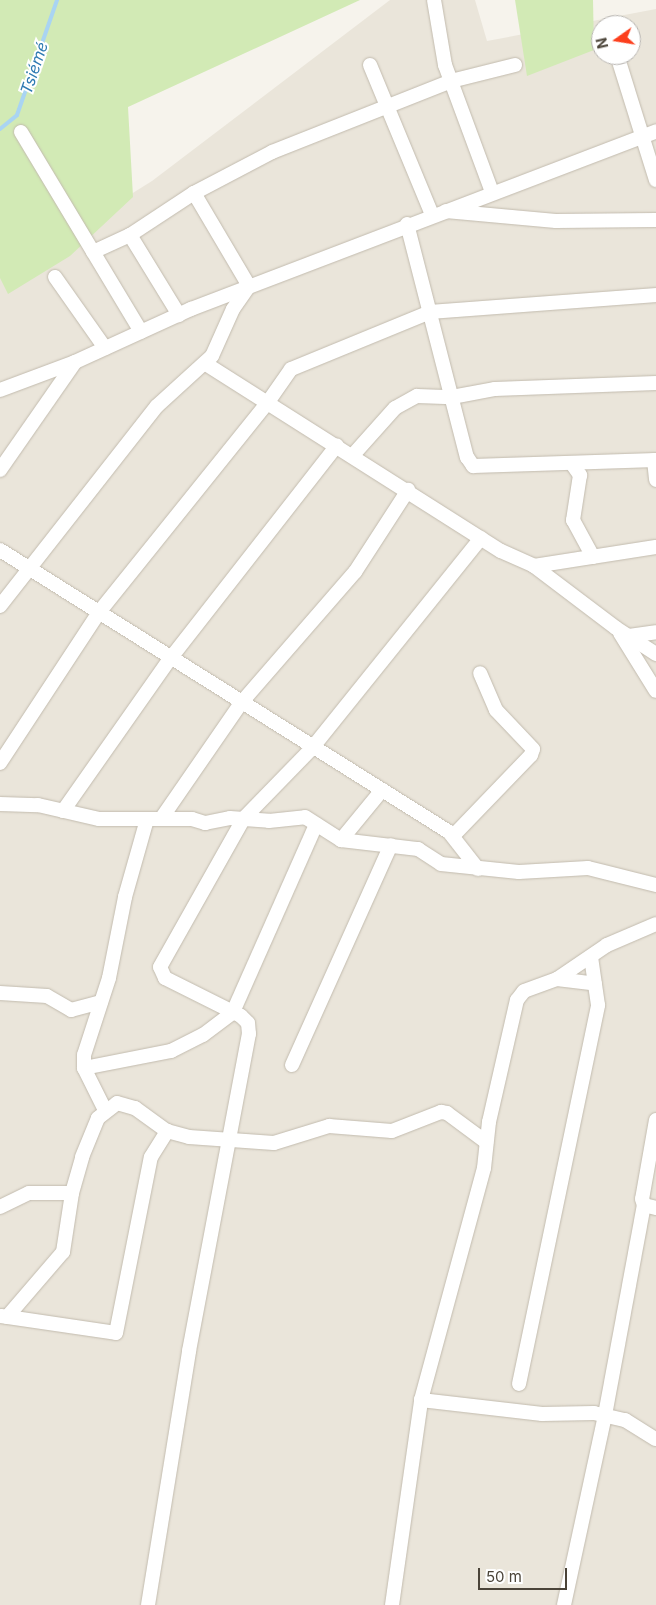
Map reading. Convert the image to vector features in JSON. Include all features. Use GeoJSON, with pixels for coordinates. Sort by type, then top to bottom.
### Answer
{"type":"FeatureCollection","features":[{"type":"Feature","properties":{"kind":"street"},"geometry":{"type":"LineString","coordinates":[[434,0],[445,65],[492,192]]}},
{"type":"Feature","properties":{"kind":"street"},"geometry":{"type":"LineString","coordinates":[[370,65],[437,213]]}},
{"type":"Feature","properties":{"kind":"street"},"geometry":{"type":"LineString","coordinates":[[621,65],[649,133],[656,180]]}},
{"type":"Feature","properties":{"kind":"street"},"geometry":{"type":"LineString","coordinates":[[92,252],[130,235],[194,194],[272,152],[451,81],[515,66]]}},
{"type":"Feature","properties":{"kind":"street"},"geometry":{"type":"LineString","coordinates":[[21,132],[141,332]]}},
{"type":"Feature","properties":{"kind":"street"},"geometry":{"type":"LineString","coordinates":[[0,390],[74,362],[178,315],[249,286],[649,133]]}},
{"type":"Feature","properties":{"kind":"street"},"geometry":{"type":"LineString","coordinates":[[194,194],[249,286]]}},
{"type":"Feature","properties":{"kind":"street"},"geometry":{"type":"LineString","coordinates":[[437,213],[556,221],[656,220]]}},
{"type":"Feature","properties":{"kind":"street"},"geometry":{"type":"LineString","coordinates":[[407,224],[467,457],[473,466],[655,460],[656,480]]}},
{"type":"Feature","properties":{"kind":"street"},"geometry":{"type":"LineString","coordinates":[[130,235],[178,315]]}},
{"type":"Feature","properties":{"kind":"street"},"geometry":{"type":"LineString","coordinates":[[55,276],[105,348]]}},
{"type":"Feature","properties":{"kind":"street"},"geometry":{"type":"LineString","coordinates":[[0,606],[157,406],[206,364],[233,309],[249,286]]}},
{"type":"Feature","properties":{"kind":"street"},"geometry":{"type":"LineString","coordinates":[[0,763],[100,611],[268,402],[284,374],[296,365],[430,312],[656,295]]}},
{"type":"Feature","properties":{"kind":"street"},"geometry":{"type":"LineString","coordinates":[[0,470],[74,362]]}},
{"type":"Feature","properties":{"kind":"street"},"geometry":{"type":"LineString","coordinates":[[206,364],[353,455],[481,538],[534,566],[616,628],[656,654]]}},
{"type":"Feature","properties":{"kind":"street"},"geometry":{"type":"LineString","coordinates":[[353,455],[395,408],[417,396],[452,397],[495,389],[656,383]]}},
{"type":"Feature","properties":{"kind":"street"},"geometry":{"type":"LineString","coordinates":[[63,811],[170,659],[337,445]]}},
{"type":"Feature","properties":{"kind":"street"},"geometry":{"type":"LineString","coordinates":[[572,464],[580,475],[572,509],[573,520],[593,557]]}},
{"type":"Feature","properties":{"kind":"street"},"geometry":{"type":"LineString","coordinates":[[162,819],[241,703],[355,572],[408,490]]}},
{"type":"Feature","properties":{"kind":"street"},"geometry":{"type":"LineString","coordinates":[[148,1605],[189,1351],[249,1034],[245,1019],[165,978],[160,967],[244,818],[313,748],[481,538]]}},
{"type":"Feature","properties":{"kind":"street"},"geometry":{"type":"LineString","coordinates":[[534,566],[656,548]]}},
{"type":"Feature","properties":{"kind":"street"},"geometry":{"type":"LineString","coordinates":[[0,550],[100,611],[170,659],[453,836],[478,869]]}},
{"type":"Feature","properties":{"kind":"street"},"geometry":{"type":"LineString","coordinates":[[616,628],[656,691]]}},
{"type":"Feature","properties":{"kind":"street"},"geometry":{"type":"LineString","coordinates":[[629,636],[656,632]]}},
{"type":"Feature","properties":{"kind":"street"},"geometry":{"type":"LineString","coordinates":[[453,836],[531,755],[533,750],[496,710],[480,673]]}},
{"type":"Feature","properties":{"kind":"street"},"geometry":{"type":"LineString","coordinates":[[341,840],[382,790]]}},
{"type":"Feature","properties":{"kind":"street"},"geometry":{"type":"LineString","coordinates":[[0,804],[38,805],[99,819],[192,819],[204,823],[244,818],[269,821],[305,817],[341,840],[418,849],[441,864],[519,872],[588,868],[654,882]]}},
{"type":"Feature","properties":{"kind":"street"},"geometry":{"type":"LineString","coordinates":[[104,1110],[84,1068],[88,1039],[118,944],[125,897],[146,819]]}},
{"type":"Feature","properties":{"kind":"street"},"geometry":{"type":"LineString","coordinates":[[84,1068],[171,1051],[203,1035],[233,1012],[316,825]]}},
{"type":"Feature","properties":{"kind":"street"},"geometry":{"type":"LineString","coordinates":[[292,1065],[391,845]]}},
{"type":"Feature","properties":{"kind":"street"},"geometry":{"type":"LineString","coordinates":[[392,1605],[420,1400],[484,1168],[486,1142],[517,1000],[524,991],[557,978],[591,957],[606,945],[655,926]]}},
{"type":"Feature","properties":{"kind":"street"},"geometry":{"type":"LineString","coordinates":[[520,1384],[598,1005],[591,957]]}},
{"type":"Feature","properties":{"kind":"street"},"geometry":{"type":"LineString","coordinates":[[557,978],[595,984]]}},
{"type":"Feature","properties":{"kind":"street"},"geometry":{"type":"LineString","coordinates":[[0,993],[48,996],[71,1010],[100,1002]]}},
{"type":"Feature","properties":{"kind":"street"},"geometry":{"type":"LineString","coordinates":[[3,1316],[63,1252],[72,1193],[94,1126],[104,1110],[117,1103],[125,1104],[167,1131],[179,1136],[274,1143],[329,1126],[392,1130],[441,1112],[447,1113],[486,1142]]}},
{"type":"Feature","properties":{"kind":"street"},"geometry":{"type":"LineString","coordinates":[[564,1605],[650,1207],[642,1199],[656,1120]]}},
{"type":"Feature","properties":{"kind":"street"},"geometry":{"type":"LineString","coordinates":[[3,1316],[116,1333],[151,1157],[167,1131]]}},
{"type":"Feature","properties":{"kind":"street"},"geometry":{"type":"LineString","coordinates":[[0,1207],[30,1193],[72,1193]]}},
{"type":"Feature","properties":{"kind":"street"},"geometry":{"type":"LineString","coordinates":[[420,1400],[542,1414],[605,1415],[625,1420],[656,1439]]}},
{"type":"Feature","properties":{"kind":"shaded area"},"geometry":{"type":"Polygon","coordinates":[[[390,0],[475,0],[487,41],[591,21],[591,65],[641,65],[641,15],[624,15],[656,9],[656,1605],[0,1605],[0,276],[152,181],[390,0]]]}},
{"type":"Feature","properties":{"kind":"green space"},"geometry":{"type":"Polygon","coordinates":[[[0,0],[360,0],[128,107],[133,197],[70,256],[8,294],[0,278],[0,0]]]}},
{"type":"Feature","properties":{"kind":"green space"},"geometry":{"type":"Polygon","coordinates":[[[515,0],[593,0],[591,51],[527,76],[515,0]]]}},
{"type":"Feature","properties":{"kind":"waterway","name":"Tsiémé"},"geometry":{"type":"LineString","coordinates":[[0,129],[17,115],[57,0]]}}]}
